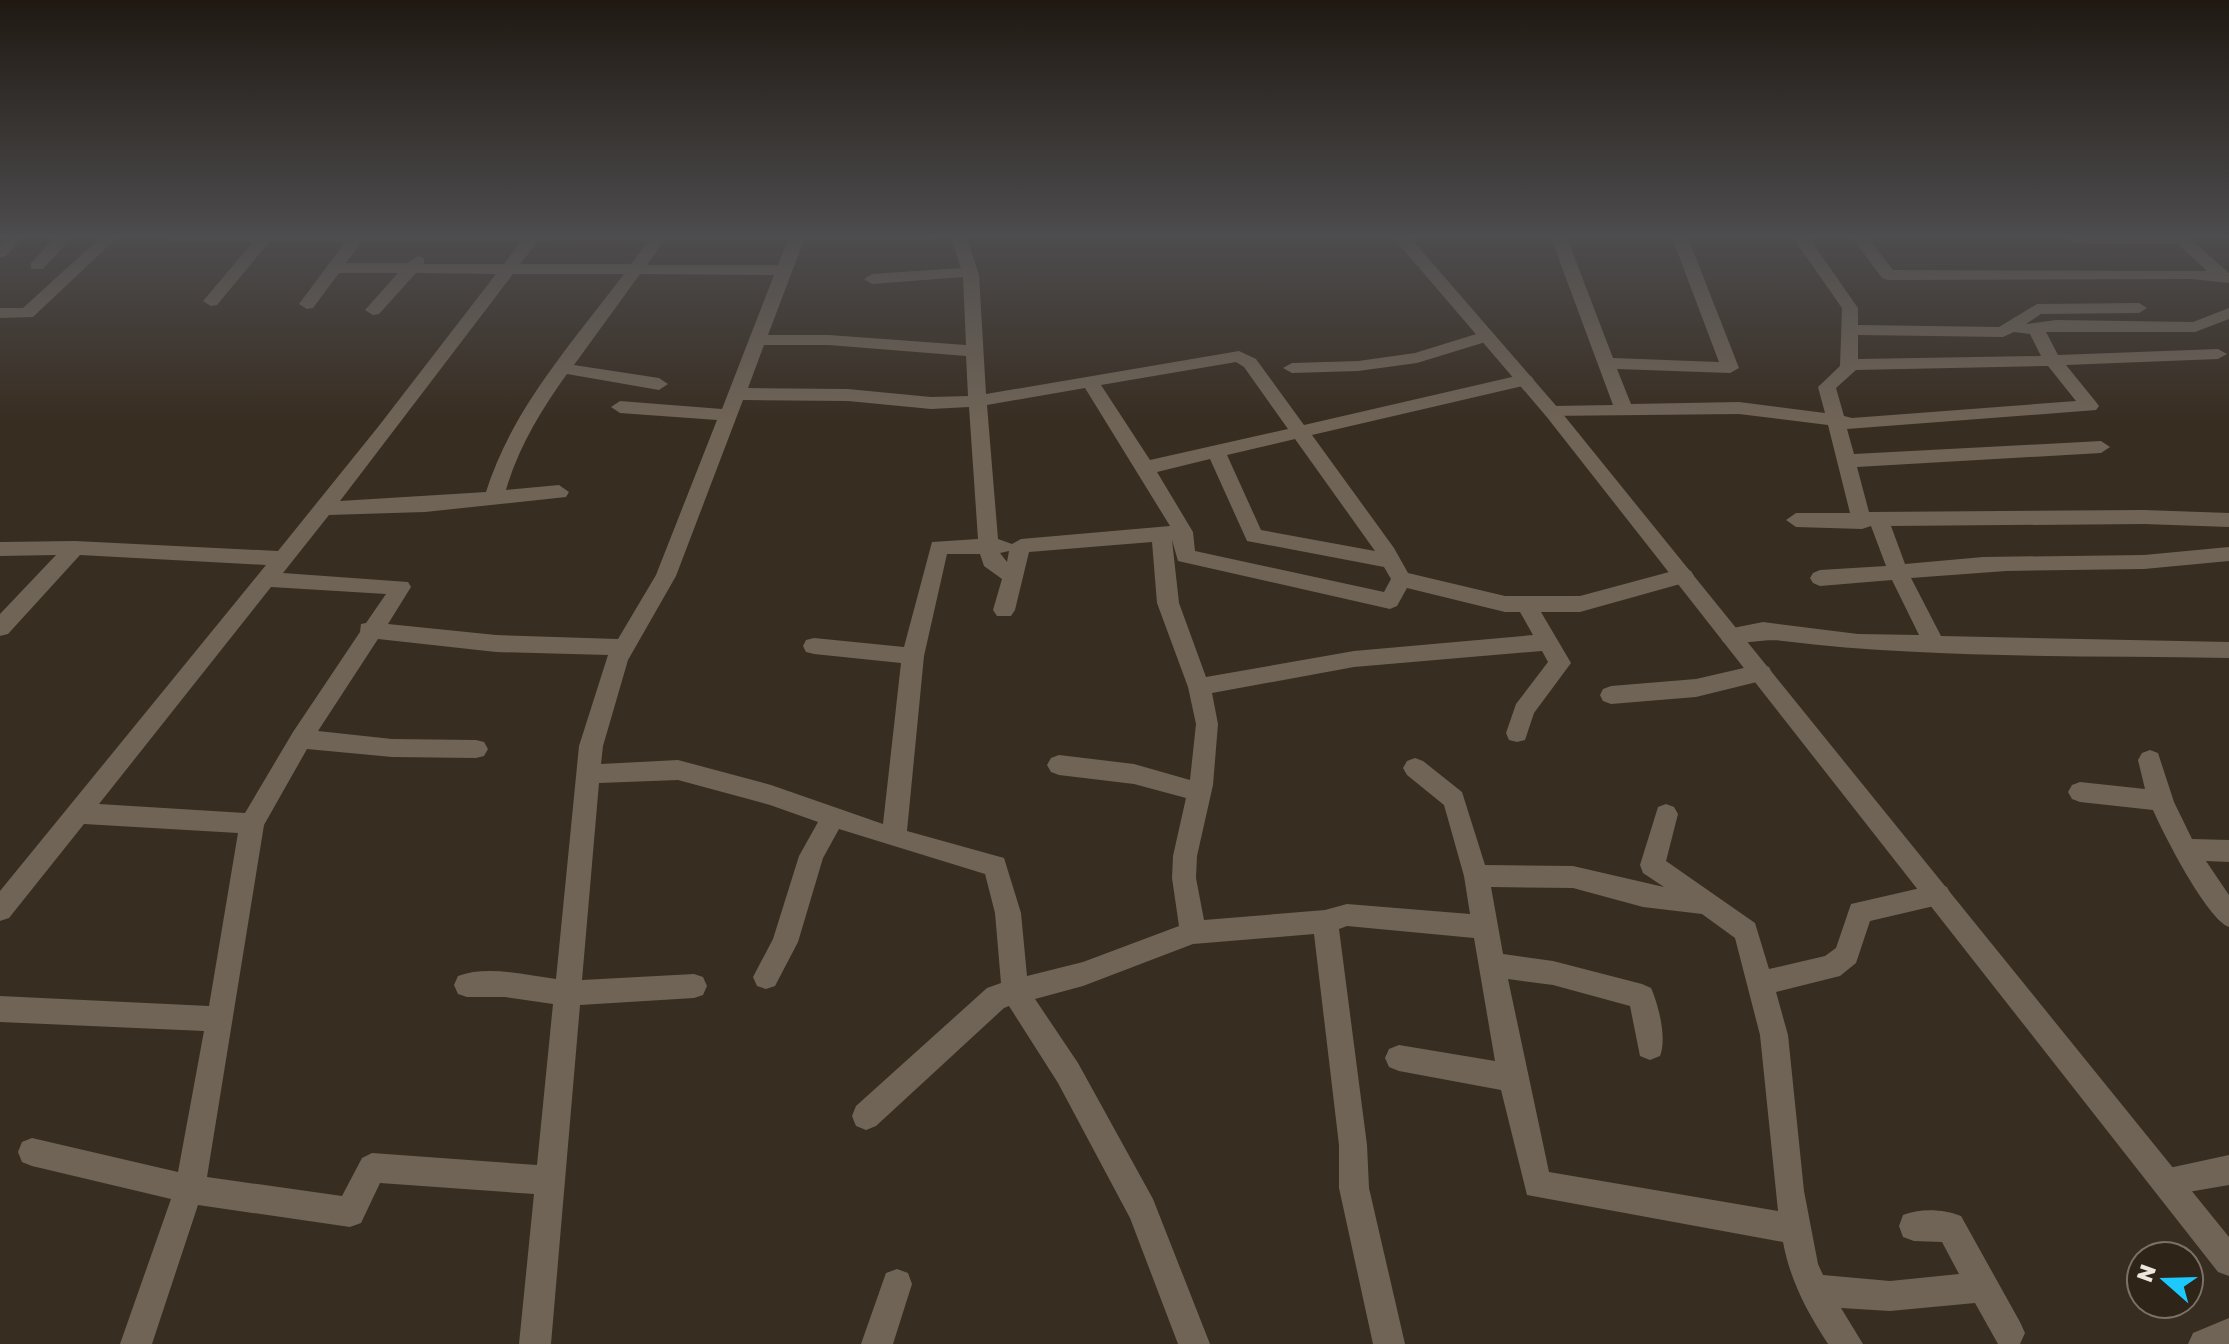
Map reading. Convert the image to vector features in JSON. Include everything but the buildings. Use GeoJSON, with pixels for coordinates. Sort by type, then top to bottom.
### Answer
{"type":"FeatureCollection","features":[{"type":"Feature","properties":{"kind":"street"},"geometry":{"type":"LineString","coordinates":[[0,313],[27,313],[44,298]]}},
{"type":"Feature","properties":{"kind":"street"},"geometry":{"type":"LineString","coordinates":[[211,301],[214,298]]}},
{"type":"Feature","properties":{"kind":"street"},"geometry":{"type":"LineString","coordinates":[[307,304],[312,298]]}},
{"type":"Feature","properties":{"kind":"street"},"geometry":{"type":"LineString","coordinates":[[373,310],[385,298]]}},
{"type":"Feature","properties":{"kind":"street"},"geometry":{"type":"LineString","coordinates":[[0,910],[385,431],[486,298]]}},
{"type":"Feature","properties":{"kind":"street"},"geometry":{"type":"LineString","coordinates":[[494,497],[502,471],[534,407],[615,298]]}},
{"type":"Feature","properties":{"kind":"street"},"geometry":{"type":"LineString","coordinates":[[535,1344],[591,746],[617,659],[666,576],[772,298]]}},
{"type":"Feature","properties":{"kind":"street"},"geometry":{"type":"LineString","coordinates":[[972,298],[983,509],[991,561],[1013,577]]}},
{"type":"Feature","properties":{"kind":"street"},"geometry":{"type":"LineString","coordinates":[[1453,298],[1552,412],[2229,1261]]}},
{"type":"Feature","properties":{"kind":"street"},"geometry":{"type":"LineString","coordinates":[[1581,298],[1623,408]]}},
{"type":"Feature","properties":{"kind":"street"},"geometry":{"type":"LineString","coordinates":[[1604,363],[1730,368],[1703,298]]}},
{"type":"Feature","properties":{"kind":"street"},"geometry":{"type":"LineString","coordinates":[[1843,298],[1850,308],[1849,365],[1827,387],[1847,461],[1871,522],[1933,642]]}},
{"type":"Feature","properties":{"kind":"street"},"geometry":{"type":"LineString","coordinates":[[2003,332],[2037,309],[2139,308]]}},
{"type":"Feature","properties":{"kind":"street"},"geometry":{"type":"LineString","coordinates":[[1850,330],[2003,332],[2056,325],[2195,327],[2229,313]]}},
{"type":"Feature","properties":{"kind":"street"},"geometry":{"type":"LineString","coordinates":[[2195,327],[2224,360]]}},
{"type":"Feature","properties":{"kind":"street"},"geometry":{"type":"LineString","coordinates":[[1552,412],[1623,408],[1739,408],[1852,424],[2090,406],[2053,361],[2035,328]]}},
{"type":"Feature","properties":{"kind":"street"},"geometry":{"type":"LineString","coordinates":[[1292,368],[1358,366],[1417,358],[1486,336]]}},
{"type":"Feature","properties":{"kind":"street"},"geometry":{"type":"LineString","coordinates":[[756,340],[829,340],[975,351]]}},
{"type":"Feature","properties":{"kind":"street"},"geometry":{"type":"LineString","coordinates":[[620,407],[731,404],[848,395],[931,403],[978,401],[1239,356],[1250,363],[1401,579],[1486,601],[1580,604],[1684,576]]}},
{"type":"Feature","properties":{"kind":"street"},"geometry":{"type":"LineString","coordinates":[[1849,365],[2224,360]]}},
{"type":"Feature","properties":{"kind":"street"},"geometry":{"type":"LineString","coordinates":[[562,368],[659,384]]}},
{"type":"Feature","properties":{"kind":"street"},"geometry":{"type":"LineString","coordinates":[[1145,468],[1525,380]]}},
{"type":"Feature","properties":{"kind":"street"},"geometry":{"type":"LineString","coordinates":[[1091,383],[1145,468],[1185,556],[1390,601],[1401,579]]}},
{"type":"Feature","properties":{"kind":"street"},"geometry":{"type":"LineString","coordinates":[[1847,461],[2101,447]]}},
{"type":"Feature","properties":{"kind":"street"},"geometry":{"type":"LineString","coordinates":[[1216,451],[1254,536],[1276,537],[1367,559],[1390,560]]}},
{"type":"Feature","properties":{"kind":"street"},"geometry":{"type":"LineString","coordinates":[[322,508],[425,505],[559,492]]}},
{"type":"Feature","properties":{"kind":"street"},"geometry":{"type":"LineString","coordinates":[[1796,520],[1871,522],[2102,517],[2229,520]]}},
{"type":"Feature","properties":{"kind":"street"},"geometry":{"type":"LineString","coordinates":[[894,838],[913,656],[939,547],[1021,546],[1172,533]]}},
{"type":"Feature","properties":{"kind":"street"},"geometry":{"type":"LineString","coordinates":[[1172,533],[1168,603],[1199,687],[1207,724],[1199,792],[1185,856],[1184,878],[1193,932]]}},
{"type":"Feature","properties":{"kind":"street"},"geometry":{"type":"LineString","coordinates":[[1004,610],[1021,546]]}},
{"type":"Feature","properties":{"kind":"street"},"geometry":{"type":"LineString","coordinates":[[0,549],[75,548],[281,558]]}},
{"type":"Feature","properties":{"kind":"street"},"geometry":{"type":"LineString","coordinates":[[0,628],[75,548]]}},
{"type":"Feature","properties":{"kind":"street"},"geometry":{"type":"LineString","coordinates":[[1820,578],[1867,578],[1966,565],[2148,562],[2184,555],[2229,554]]}},
{"type":"Feature","properties":{"kind":"street"},"geometry":{"type":"LineString","coordinates":[[136,1344],[189,1189],[221,1019],[252,824],[369,630],[401,587],[264,579]]}},
{"type":"Feature","properties":{"kind":"street"},"geometry":{"type":"LineString","coordinates":[[1517,733],[1524,710],[1560,663],[1526,604]]}},
{"type":"Feature","properties":{"kind":"street"},"geometry":{"type":"LineString","coordinates":[[369,630],[559,649],[624,647]]}},
{"type":"Feature","properties":{"kind":"street"},"geometry":{"type":"LineString","coordinates":[[1731,636],[1763,630],[1827,641],[2229,650]]}},
{"type":"Feature","properties":{"kind":"street"},"geometry":{"type":"LineString","coordinates":[[1199,687],[1354,659],[1548,642]]}},
{"type":"Feature","properties":{"kind":"street"},"geometry":{"type":"LineString","coordinates":[[814,646],[913,656]]}},
{"type":"Feature","properties":{"kind":"street"},"geometry":{"type":"LineString","coordinates":[[1611,695],[1696,688],[1761,673]]}},
{"type":"Feature","properties":{"kind":"street"},"geometry":{"type":"LineString","coordinates":[[301,739],[392,748],[476,749]]}},
{"type":"Feature","properties":{"kind":"street"},"geometry":{"type":"LineString","coordinates":[[2150,760],[2161,801],[2186,849],[2229,916]]}},
{"type":"Feature","properties":{"kind":"street"},"geometry":{"type":"LineString","coordinates":[[1059,765],[1134,774],[1199,792]]}},
{"type":"Feature","properties":{"kind":"street"},"geometry":{"type":"LineString","coordinates":[[1415,768],[1454,799],[1476,876],[1513,1078],[1537,1185],[1796,1229]]}},
{"type":"Feature","properties":{"kind":"street"},"geometry":{"type":"LineString","coordinates":[[588,774],[678,770],[771,795],[894,838],[995,866],[1008,913],[1015,992],[1068,1073],[1142,1210],[1194,1344]]}},
{"type":"Feature","properties":{"kind":"street"},"geometry":{"type":"LineString","coordinates":[[2080,792],[2161,801]]}},
{"type":"Feature","properties":{"kind":"street"},"geometry":{"type":"LineString","coordinates":[[77,813],[252,824]]}},
{"type":"Feature","properties":{"kind":"street"},"geometry":{"type":"LineString","coordinates":[[1666,814],[1652,865],[1746,931],[1774,1035],[1789,1191],[1803,1266],[1847,1344]]}},
{"type":"Feature","properties":{"kind":"street"},"geometry":{"type":"LineString","coordinates":[[766,977],[785,942],[811,856],[833,817]]}},
{"type":"Feature","properties":{"kind":"street"},"geometry":{"type":"LineString","coordinates":[[2186,849],[2229,851]]}},
{"type":"Feature","properties":{"kind":"street"},"geometry":{"type":"LineString","coordinates":[[1476,876],[1573,877],[1643,896],[1735,907]]}},
{"type":"Feature","properties":{"kind":"street"},"geometry":{"type":"LineString","coordinates":[[1761,983],[1831,967],[1847,955],[1860,912],[1938,895]]}},
{"type":"Feature","properties":{"kind":"street"},"geometry":{"type":"LineString","coordinates":[[866,1116],[996,997],[1083,974],[1193,932],[1325,922],[1347,915],[1486,927]]}},
{"type":"Feature","properties":{"kind":"street"},"geometry":{"type":"LineString","coordinates":[[1325,922],[1353,1145],[1354,1188],[1389,1344]]}},
{"type":"Feature","properties":{"kind":"street"},"geometry":{"type":"LineString","coordinates":[[1494,965],[1553,973],[1642,997],[1650,1047]]}},
{"type":"Feature","properties":{"kind":"street"},"geometry":{"type":"LineString","coordinates":[[467,985],[505,985],[568,993],[694,986]]}},
{"type":"Feature","properties":{"kind":"street"},"geometry":{"type":"LineString","coordinates":[[0,1009],[221,1019]]}},
{"type":"Feature","properties":{"kind":"street"},"geometry":{"type":"LineString","coordinates":[[1399,1058],[1513,1078]]}},
{"type":"Feature","properties":{"kind":"street"},"geometry":{"type":"LineString","coordinates":[[32,1152],[189,1189],[350,1212],[372,1168],[550,1180]]}},
{"type":"Feature","properties":{"kind":"street"},"geometry":{"type":"LineString","coordinates":[[2165,1181],[2229,1170]]}},
{"type":"Feature","properties":{"kind":"street"},"geometry":{"type":"LineString","coordinates":[[1914,1226],[1950,1227],[2009,1333]]}},
{"type":"Feature","properties":{"kind":"street"},"geometry":{"type":"LineString","coordinates":[[877,1344],[897,1284]]}},
{"type":"Feature","properties":{"kind":"street"},"geometry":{"type":"LineString","coordinates":[[1814,1290],[1890,1296],[1985,1287]]}},
{"type":"Feature","properties":{"kind":"street"},"geometry":{"type":"LineString","coordinates":[[2204,1344],[2229,1334]]}}]}
